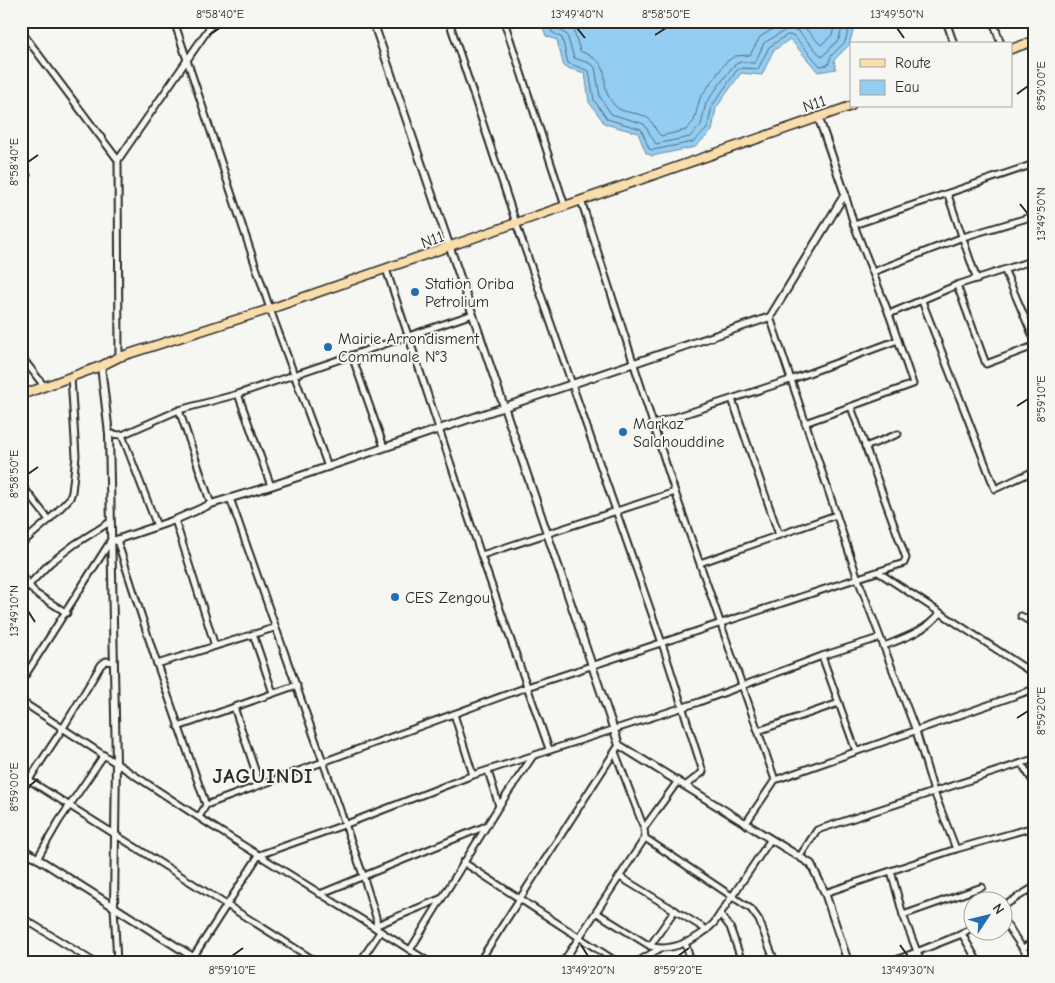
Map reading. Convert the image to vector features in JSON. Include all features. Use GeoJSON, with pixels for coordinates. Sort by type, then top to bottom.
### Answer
{"type":"FeatureCollection","features":[{"type":"Feature","properties":{"kind":"main road"},"geometry":{"type":"LineString","coordinates":[[1012,49],[1034,41]]}},
{"type":"Feature","properties":{"kind":"main road","name":"N11"},"geometry":{"type":"LineString","coordinates":[[21,395],[101,366],[120,357],[270,309],[451,247],[850,106]]}},
{"type":"Feature","properties":{"kind":"street"},"geometry":{"type":"LineString","coordinates":[[174,21],[270,309],[296,374],[328,467]]}},
{"type":"Feature","properties":{"kind":"street"},"geometry":{"type":"LineString","coordinates":[[120,357],[118,160],[214,21]]}},
{"type":"Feature","properties":{"kind":"street"},"geometry":{"type":"LineString","coordinates":[[373,21],[620,745],[800,856],[815,868],[848,962]]}},
{"type":"Feature","properties":{"kind":"street"},"geometry":{"type":"LineString","coordinates":[[449,21],[516,223],[662,643],[703,772],[685,786]]}},
{"type":"Feature","properties":{"kind":"street"},"geometry":{"type":"LineString","coordinates":[[504,21],[565,206]]}},
{"type":"Feature","properties":{"kind":"street"},"geometry":{"type":"LineString","coordinates":[[946,21],[953,42]]}},
{"type":"Feature","properties":{"kind":"street"},"geometry":{"type":"LineString","coordinates":[[993,21],[1000,42]]}},
{"type":"Feature","properties":{"kind":"street"},"geometry":{"type":"LineString","coordinates":[[21,31],[118,160]]}},
{"type":"Feature","properties":{"kind":"street"},"geometry":{"type":"LineString","coordinates":[[805,423],[913,384],[889,314],[854,225],[818,116]]}},
{"type":"Feature","properties":{"kind":"street"},"geometry":{"type":"LineString","coordinates":[[854,225],[948,195],[1034,164]]}},
{"type":"Feature","properties":{"kind":"street"},"geometry":{"type":"LineString","coordinates":[[21,180],[27,174]]}},
{"type":"Feature","properties":{"kind":"street"},"geometry":{"type":"LineString","coordinates":[[21,682],[114,541],[174,520],[210,504],[328,467],[770,317],[845,194]]}},
{"type":"Feature","properties":{"kind":"street"},"geometry":{"type":"LineString","coordinates":[[948,195],[977,280]]}},
{"type":"Feature","properties":{"kind":"street"},"geometry":{"type":"LineString","coordinates":[[581,200],[675,492],[744,686],[775,780]]}},
{"type":"Feature","properties":{"kind":"street"},"geometry":{"type":"LineString","coordinates":[[873,272],[963,237],[1034,216]]}},
{"type":"Feature","properties":{"kind":"street"},"geometry":{"type":"LineString","coordinates":[[889,314],[922,302],[957,285],[1006,271],[1034,260]]}},
{"type":"Feature","properties":{"kind":"street"},"geometry":{"type":"LineString","coordinates":[[386,269],[549,749]]}},
{"type":"Feature","properties":{"kind":"street"},"geometry":{"type":"LineString","coordinates":[[1006,271],[1033,332],[1034,339]]}},
{"type":"Feature","properties":{"kind":"street"},"geometry":{"type":"LineString","coordinates":[[957,285],[986,364],[1034,346]]}},
{"type":"Feature","properties":{"kind":"street"},"geometry":{"type":"LineString","coordinates":[[922,302],[994,490],[1034,471]]}},
{"type":"Feature","properties":{"kind":"street"},"geometry":{"type":"LineString","coordinates":[[109,434],[122,435],[179,410],[238,394],[473,314]]}},
{"type":"Feature","properties":{"kind":"street"},"geometry":{"type":"LineString","coordinates":[[770,317],[858,579],[916,731],[934,792],[956,849]]}},
{"type":"Feature","properties":{"kind":"street"},"geometry":{"type":"LineString","coordinates":[[654,424],[732,400],[898,340]]}},
{"type":"Feature","properties":{"kind":"street"},"geometry":{"type":"LineString","coordinates":[[21,356],[44,386]]}},
{"type":"Feature","properties":{"kind":"street"},"geometry":{"type":"LineString","coordinates":[[352,356],[384,447]]}},
{"type":"Feature","properties":{"kind":"street"},"geometry":{"type":"LineString","coordinates":[[101,366],[109,434],[110,522],[114,541],[206,805]]}},
{"type":"Feature","properties":{"kind":"street"},"geometry":{"type":"LineString","coordinates":[[21,544],[49,520],[70,498],[72,492],[76,456],[71,377]]}},
{"type":"Feature","properties":{"kind":"street"},"geometry":{"type":"LineString","coordinates":[[238,394],[271,486]]}},
{"type":"Feature","properties":{"kind":"street"},"geometry":{"type":"LineString","coordinates":[[732,400],[779,535]]}},
{"type":"Feature","properties":{"kind":"street"},"geometry":{"type":"LineString","coordinates":[[199,817],[206,805],[528,687],[904,563],[906,558],[851,407]]}},
{"type":"Feature","properties":{"kind":"street"},"geometry":{"type":"LineString","coordinates":[[179,410],[210,504]]}},
{"type":"Feature","properties":{"kind":"street"},"geometry":{"type":"LineString","coordinates":[[865,447],[898,434]]}},
{"type":"Feature","properties":{"kind":"street"},"geometry":{"type":"LineString","coordinates":[[122,435],[157,526]]}},
{"type":"Feature","properties":{"kind":"street"},"geometry":{"type":"LineString","coordinates":[[21,484],[49,520]]}},
{"type":"Feature","properties":{"kind":"street"},"geometry":{"type":"LineString","coordinates":[[482,555],[675,492]]}},
{"type":"Feature","properties":{"kind":"street"},"geometry":{"type":"LineString","coordinates":[[230,498],[274,628],[297,685],[322,763],[363,875],[378,929]]}},
{"type":"Feature","properties":{"kind":"street"},"geometry":{"type":"LineString","coordinates":[[700,563],[836,515]]}},
{"type":"Feature","properties":{"kind":"street"},"geometry":{"type":"LineString","coordinates":[[174,520],[215,646]]}},
{"type":"Feature","properties":{"kind":"street"},"geometry":{"type":"LineString","coordinates":[[21,593],[31,585],[50,563],[75,544],[110,522]]}},
{"type":"Feature","properties":{"kind":"street"},"geometry":{"type":"LineString","coordinates":[[114,541],[116,762],[114,907],[117,962]]}},
{"type":"Feature","properties":{"kind":"street"},"geometry":{"type":"LineString","coordinates":[[878,572],[1034,674]]}},
{"type":"Feature","properties":{"kind":"street"},"geometry":{"type":"LineString","coordinates":[[21,574],[31,585],[35,593],[67,613]]}},
{"type":"Feature","properties":{"kind":"street"},"geometry":{"type":"LineString","coordinates":[[884,646],[913,634],[935,619],[940,613]]}},
{"type":"Feature","properties":{"kind":"street"},"geometry":{"type":"LineString","coordinates":[[1021,616],[1034,624]]}},
{"type":"Feature","properties":{"kind":"street"},"geometry":{"type":"LineString","coordinates":[[157,664],[274,628]]}},
{"type":"Feature","properties":{"kind":"street"},"geometry":{"type":"LineString","coordinates":[[253,634],[273,693]]}},
{"type":"Feature","properties":{"kind":"street"},"geometry":{"type":"LineString","coordinates":[[192,959],[258,855],[344,826],[473,775],[549,749],[615,730],[744,686],[822,656],[879,638]]}},
{"type":"Feature","properties":{"kind":"street"},"geometry":{"type":"LineString","coordinates":[[822,656],[856,751]]}},
{"type":"Feature","properties":{"kind":"street"},"geometry":{"type":"LineString","coordinates":[[21,792],[101,665],[106,661],[114,662]]}},
{"type":"Feature","properties":{"kind":"street"},"geometry":{"type":"LineString","coordinates":[[178,727],[297,685]]}},
{"type":"Feature","properties":{"kind":"street"},"geometry":{"type":"LineString","coordinates":[[746,823],[775,780],[1034,689]]}},
{"type":"Feature","properties":{"kind":"street"},"geometry":{"type":"LineString","coordinates":[[21,701],[258,855],[429,962]]}},
{"type":"Feature","properties":{"kind":"street"},"geometry":{"type":"LineString","coordinates":[[758,730],[839,703]]}},
{"type":"Feature","properties":{"kind":"street"},"geometry":{"type":"LineString","coordinates":[[234,707],[260,785]]}},
{"type":"Feature","properties":{"kind":"street"},"geometry":{"type":"LineString","coordinates":[[454,714],[473,775]]}},
{"type":"Feature","properties":{"kind":"street"},"geometry":{"type":"LineString","coordinates":[[480,962],[620,745]]}},
{"type":"Feature","properties":{"kind":"street"},"geometry":{"type":"LineString","coordinates":[[563,962],[597,914],[645,838],[644,828],[615,752]]}},
{"type":"Feature","properties":{"kind":"street"},"geometry":{"type":"LineString","coordinates":[[37,858],[104,755]]}},
{"type":"Feature","properties":{"kind":"street"},"geometry":{"type":"LineString","coordinates":[[410,950],[463,862],[533,756]]}},
{"type":"Feature","properties":{"kind":"street"},"geometry":{"type":"LineString","coordinates":[[800,856],[817,830],[1034,759]]}},
{"type":"Feature","properties":{"kind":"street"},"geometry":{"type":"LineString","coordinates":[[1022,764],[1034,783]]}},
{"type":"Feature","properties":{"kind":"street"},"geometry":{"type":"LineString","coordinates":[[488,771],[499,806]]}},
{"type":"Feature","properties":{"kind":"street"},"geometry":{"type":"LineString","coordinates":[[21,775],[317,962]]}},
{"type":"Feature","properties":{"kind":"street"},"geometry":{"type":"LineString","coordinates":[[644,828],[678,781]]}},
{"type":"Feature","properties":{"kind":"street"},"geometry":{"type":"LineString","coordinates":[[320,894],[487,826]]}},
{"type":"Feature","properties":{"kind":"street"},"geometry":{"type":"LineString","coordinates":[[825,893],[956,849],[1034,827]]}},
{"type":"Feature","properties":{"kind":"street"},"geometry":{"type":"LineString","coordinates":[[645,838],[755,913],[775,962]]}},
{"type":"Feature","properties":{"kind":"street"},"geometry":{"type":"LineString","coordinates":[[637,962],[658,949],[685,942],[707,930],[771,839]]}},
{"type":"Feature","properties":{"kind":"street"},"geometry":{"type":"LineString","coordinates":[[21,848],[192,959],[201,962]]}},
{"type":"Feature","properties":{"kind":"street"},"geometry":{"type":"LineString","coordinates":[[463,862],[617,962]]}},
{"type":"Feature","properties":{"kind":"street"},"geometry":{"type":"LineString","coordinates":[[891,871],[903,915],[921,962]]}},
{"type":"Feature","properties":{"kind":"street"},"geometry":{"type":"LineString","coordinates":[[620,877],[707,930]]}},
{"type":"Feature","properties":{"kind":"street"},"geometry":{"type":"LineString","coordinates":[[903,915],[982,887]]}},
{"type":"Feature","properties":{"kind":"street"},"geometry":{"type":"LineString","coordinates":[[1012,901],[1034,888]]}},
{"type":"Feature","properties":{"kind":"street"},"geometry":{"type":"LineString","coordinates":[[360,962],[378,929],[441,899]]}},
{"type":"Feature","properties":{"kind":"street"},"geometry":{"type":"LineString","coordinates":[[650,946],[675,910]]}},
{"type":"Feature","properties":{"kind":"street"},"geometry":{"type":"LineString","coordinates":[[597,914],[658,949]]}},
{"type":"Feature","properties":{"kind":"street"},"geometry":{"type":"LineString","coordinates":[[720,914],[730,927],[742,962]]}},
{"type":"Feature","properties":{"kind":"street"},"geometry":{"type":"LineString","coordinates":[[21,917],[94,962]]}},
{"type":"Feature","properties":{"kind":"street"},"geometry":{"type":"LineString","coordinates":[[1012,932],[1032,962]]}},
{"type":"Feature","properties":{"kind":"street"},"geometry":{"type":"LineString","coordinates":[[890,962],[962,934]]}},
{"type":"Feature","properties":{"kind":"street"},"geometry":{"type":"LineString","coordinates":[[965,940],[977,962]]}},
{"type":"Feature","properties":{"kind":"street"},"geometry":{"type":"LineString","coordinates":[[685,942],[691,962]]}},
{"type":"Feature","properties":{"kind":"street"},"geometry":{"type":"LineString","coordinates":[[1023,948],[1034,942]]}},
{"type":"Feature","properties":{"kind":"water"},"geometry":{"type":"Polygon","coordinates":[[[541,21],[856,21],[849,45],[834,60],[836,69],[818,72],[790,39],[773,51],[762,75],[741,73],[716,108],[712,131],[695,147],[652,156],[646,153],[638,133],[605,124],[589,102],[585,73],[564,67],[557,40],[546,36],[541,21]]]}},
{"type":"Feature","properties":{"kind":"place","name":"Station Oriba Petrolium"},"geometry":{"type":"Point","coordinates":[415,292]}},
{"type":"Feature","properties":{"kind":"place","name":"Mairie Arrondisment Communale N°3"},"geometry":{"type":"Point","coordinates":[328,347]}},
{"type":"Feature","properties":{"kind":"place","name":"Markaz Salahouddine"},"geometry":{"type":"Point","coordinates":[623,432]}},
{"type":"Feature","properties":{"kind":"place","name":"CES Zengou"},"geometry":{"type":"Point","coordinates":[395,597]}},
{"type":"Feature","properties":{"kind":"district","name":"JAGUINDI"},"geometry":{"type":"Point","coordinates":[263,776]}}]}
